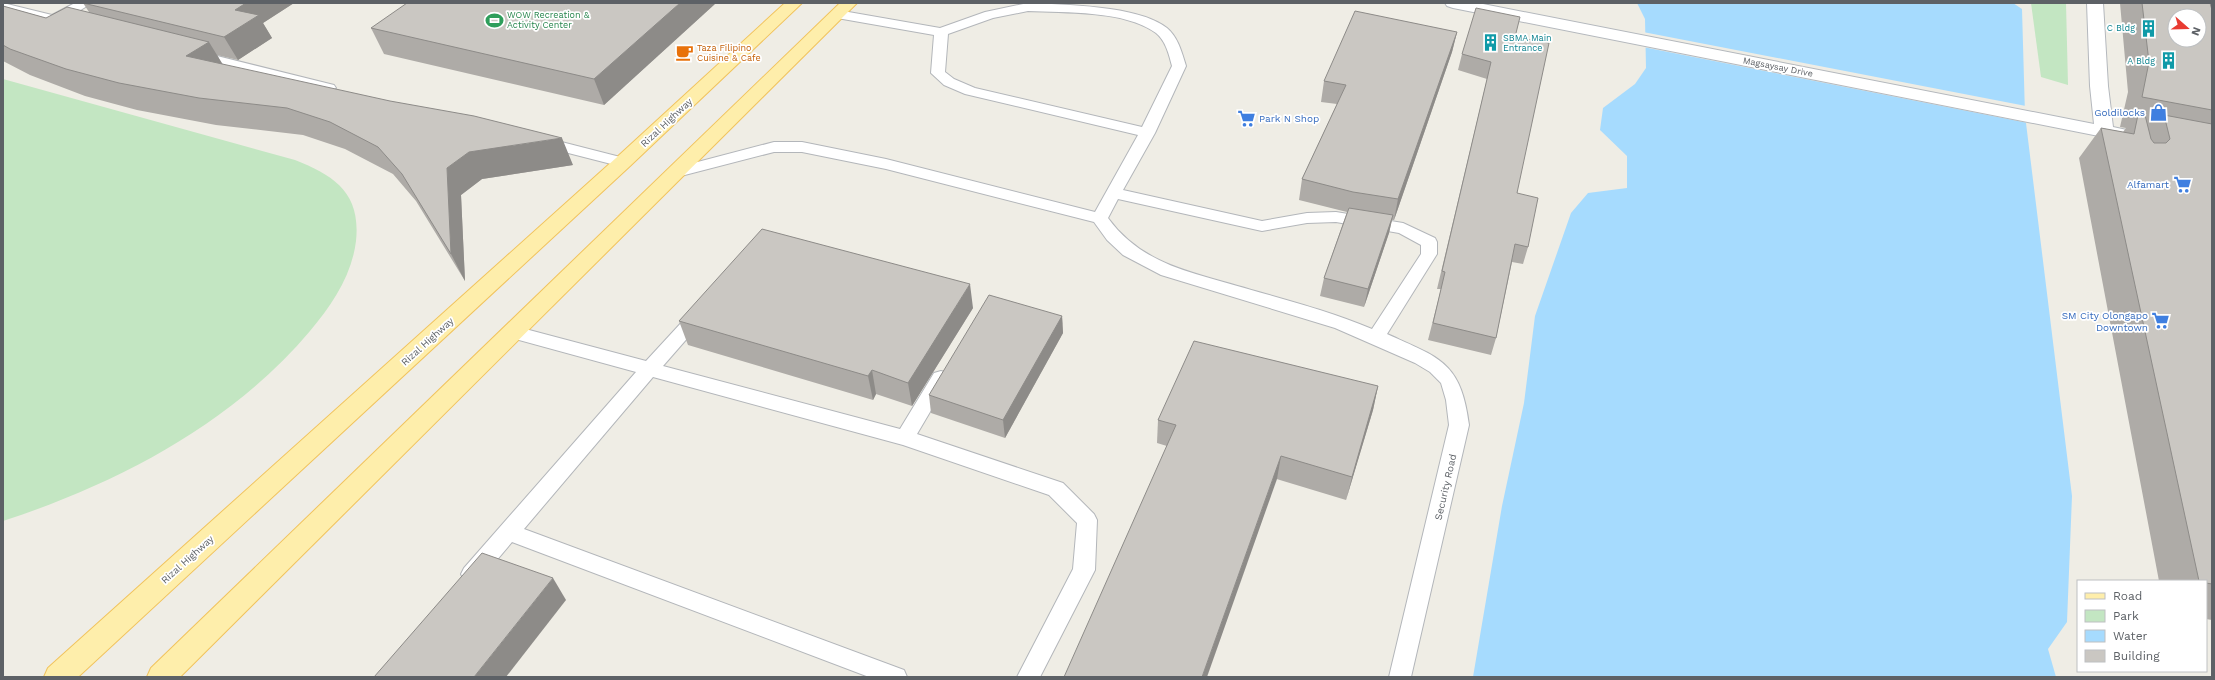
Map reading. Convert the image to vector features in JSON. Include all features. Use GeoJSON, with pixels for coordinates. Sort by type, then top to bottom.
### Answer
{"type":"FeatureCollection","features":[{"type":"Feature","properties":{"kind":"main road","name":"Rizal Highway"},"geometry":{"type":"LineString","coordinates":[[58,677],[623,162],[794,3]]}},
{"type":"Feature","properties":{"kind":"main road","name":"Magsaysay Drive"},"geometry":{"type":"LineString","coordinates":[[1453,3],[2104,130],[2136,142]]}},
{"type":"Feature","properties":{"kind":"main road"},"geometry":{"type":"LineString","coordinates":[[2095,3],[2099,86],[2104,130]]}},
{"type":"Feature","properties":{"kind":"main road"},"geometry":{"type":"LineString","coordinates":[[161,677],[843,9]]}},
{"type":"Feature","properties":{"kind":"lane"},"geometry":{"type":"LineString","coordinates":[[55,20],[85,3]]}},
{"type":"Feature","properties":{"kind":"lane"},"geometry":{"type":"LineString","coordinates":[[3,6],[86,27]]}},
{"type":"Feature","properties":{"kind":"lane"},"geometry":{"type":"LineString","coordinates":[[677,172],[774,147],[802,147],[886,164],[1100,218],[1147,133],[1179,66],[1174,48],[1162,31],[1140,20],[1096,10],[1028,7],[990,15],[942,32],[843,9]]}},
{"type":"Feature","properties":{"kind":"lane"},"geometry":{"type":"LineString","coordinates":[[942,32],[938,73],[949,82],[970,91],[1147,133]]}},
{"type":"Feature","properties":{"kind":"lane"},"geometry":{"type":"LineString","coordinates":[[186,52],[341,91]]}},
{"type":"Feature","properties":{"kind":"lane"},"geometry":{"type":"LineString","coordinates":[[526,138],[623,162]]}},
{"type":"Feature","properties":{"kind":"lane"},"geometry":{"type":"LineString","coordinates":[[1114,193],[1262,226],[1292,222],[1307,218],[1336,217],[1403,228],[1416,234],[1429,242],[1429,254],[1376,337]]}},
{"type":"Feature","properties":{"kind":"lane","name":"Security Road"},"geometry":{"type":"LineString","coordinates":[[1100,218],[1108,233],[1120,244],[1145,261],[1169,272],[1252,296],[1376,337],[1418,356],[1445,375],[1456,399],[1459,425],[1400,677]]}},
{"type":"Feature","properties":{"kind":"lane"},"geometry":{"type":"LineString","coordinates":[[458,590],[649,369],[713,300]]}},
{"type":"Feature","properties":{"kind":"lane"},"geometry":{"type":"LineString","coordinates":[[514,332],[905,438],[1056,489],[1087,520],[1084,570],[1028,677]]}},
{"type":"Feature","properties":{"kind":"lane"},"geometry":{"type":"LineString","coordinates":[[905,438],[949,365]]}},
{"type":"Feature","properties":{"kind":"lane"},"geometry":{"type":"LineString","coordinates":[[509,532],[896,677]]}},
{"type":"Feature","properties":{"kind":"green space"},"geometry":{"type":"Polygon","coordinates":[[[2031,3],[2066,3],[2068,85],[2041,77],[2031,3]]]}},
{"type":"Feature","properties":{"kind":"green space"},"geometry":{"type":"Polygon","coordinates":[[[3,79],[295,160],[309,166],[333,180],[342,188],[349,198],[354,210],[356,241],[354,254],[345,278],[326,311],[310,331],[279,364],[245,395],[209,422],[170,447],[130,469],[88,489],[3,521],[3,79]]]}},
{"type":"Feature","properties":{"kind":"water"},"geometry":{"type":"Polygon","coordinates":[[[1637,3],[2013,3],[2022,9],[2025,115],[2072,496],[2067,622],[2048,649],[2056,677],[1473,677],[1502,506],[1524,403],[1535,316],[1571,213],[1588,193],[1627,188],[1627,156],[1600,130],[1603,108],[1635,84],[1646,68],[1645,19],[1637,3]]]}},
{"type":"Feature","properties":{"kind":"pier"},"geometry":{"type":"Polygon","coordinates":[[[1643,32],[2026,106],[2028,123],[1643,47],[1643,32]]]}},
{"type":"Feature","properties":{"kind":"building"},"geometry":{"type":"Polygon","coordinates":[[[83,3],[246,3],[235,10],[259,15],[224,37],[83,3]]]}},
{"type":"Feature","properties":{"kind":"building"},"geometry":{"type":"Polygon","coordinates":[[[407,3],[680,3],[594,79],[371,28],[407,3]]]}},
{"type":"Feature","properties":{"kind":"building"},"geometry":{"type":"Polygon","coordinates":[[[2142,3],[2210,3],[2212,10],[2212,110],[2142,97],[2149,62],[2142,3]]]}},
{"type":"Feature","properties":{"kind":"building"},"geometry":{"type":"Polygon","coordinates":[[[3,6],[46,18],[67,7],[209,42],[186,56],[390,101],[474,116],[562,138],[469,152],[447,168],[451,254],[402,174],[378,147],[330,122],[287,108],[199,98],[119,83],[66,69],[10,49],[3,45],[3,6]]]}},
{"type":"Feature","properties":{"kind":"building"},"geometry":{"type":"Polygon","coordinates":[[[1476,8],[1520,17],[1515,37],[1549,43],[1517,193],[1538,198],[1528,247],[1515,244],[1496,338],[1433,323],[1445,272],[1442,271],[1491,62],[1462,54],[1476,8]]]}},
{"type":"Feature","properties":{"kind":"building"},"geometry":{"type":"Polygon","coordinates":[[[1355,11],[1457,32],[1398,199],[1353,192],[1302,179],[1346,85],[1324,81],[1355,11]]]}},
{"type":"Feature","properties":{"kind":"building","name":"SM City Olongapo Downtown"},"geometry":{"type":"Polygon","coordinates":[[[2139,110],[2144,111],[2151,139],[2154,143],[2166,143],[2170,139],[2164,115],[2212,124],[2212,584],[2207,583],[2207,580],[2199,580],[2101,128],[2134,134],[2139,110]]]}},
{"type":"Feature","properties":{"kind":"building"},"geometry":{"type":"Polygon","coordinates":[[[1349,208],[1393,215],[1368,289],[1324,278],[1349,208]]]}},
{"type":"Feature","properties":{"kind":"building"},"geometry":{"type":"Polygon","coordinates":[[[762,229],[970,284],[908,383],[872,370],[868,376],[679,321],[762,229]]]}},
{"type":"Feature","properties":{"kind":"building"},"geometry":{"type":"Polygon","coordinates":[[[989,295],[1062,316],[1003,420],[929,395],[989,295]]]}},
{"type":"Feature","properties":{"kind":"building"},"geometry":{"type":"Polygon","coordinates":[[[1194,341],[1378,386],[1352,477],[1281,456],[1202,677],[1064,677],[1176,425],[1158,420],[1194,341]]]}},
{"type":"Feature","properties":{"kind":"building"},"geometry":{"type":"Polygon","coordinates":[[[482,553],[553,578],[474,677],[374,677],[482,553]]]}},
{"type":"Feature","properties":{"kind":"place","name":"WOW Recreation & Activity Center"},"geometry":{"type":"Point","coordinates":[494,20]}},
{"type":"Feature","properties":{"kind":"place","name":"C Bldg"},"geometry":{"type":"Point","coordinates":[2148,28]}},
{"type":"Feature","properties":{"kind":"place","name":"SBMA Main Entrance"},"geometry":{"type":"Point","coordinates":[1490,43]}},
{"type":"Feature","properties":{"kind":"place","name":"Taza Filipino Cuisine & Cafe"},"geometry":{"type":"Point","coordinates":[684,53]}},
{"type":"Feature","properties":{"kind":"place","name":"A Bldg"},"geometry":{"type":"Point","coordinates":[2168,61]}},
{"type":"Feature","properties":{"kind":"place","name":"Goldilocks"},"geometry":{"type":"Point","coordinates":[2158,112]}},
{"type":"Feature","properties":{"kind":"place","name":"Park N Shop"},"geometry":{"type":"Point","coordinates":[1246,118]}},
{"type":"Feature","properties":{"kind":"place","name":"Alfamart"},"geometry":{"type":"Point","coordinates":[2182,184]}},
{"type":"Feature","properties":{"kind":"place","name":"SM City Olongapo Downtown"},"geometry":{"type":"Point","coordinates":[2161,321]}}]}
